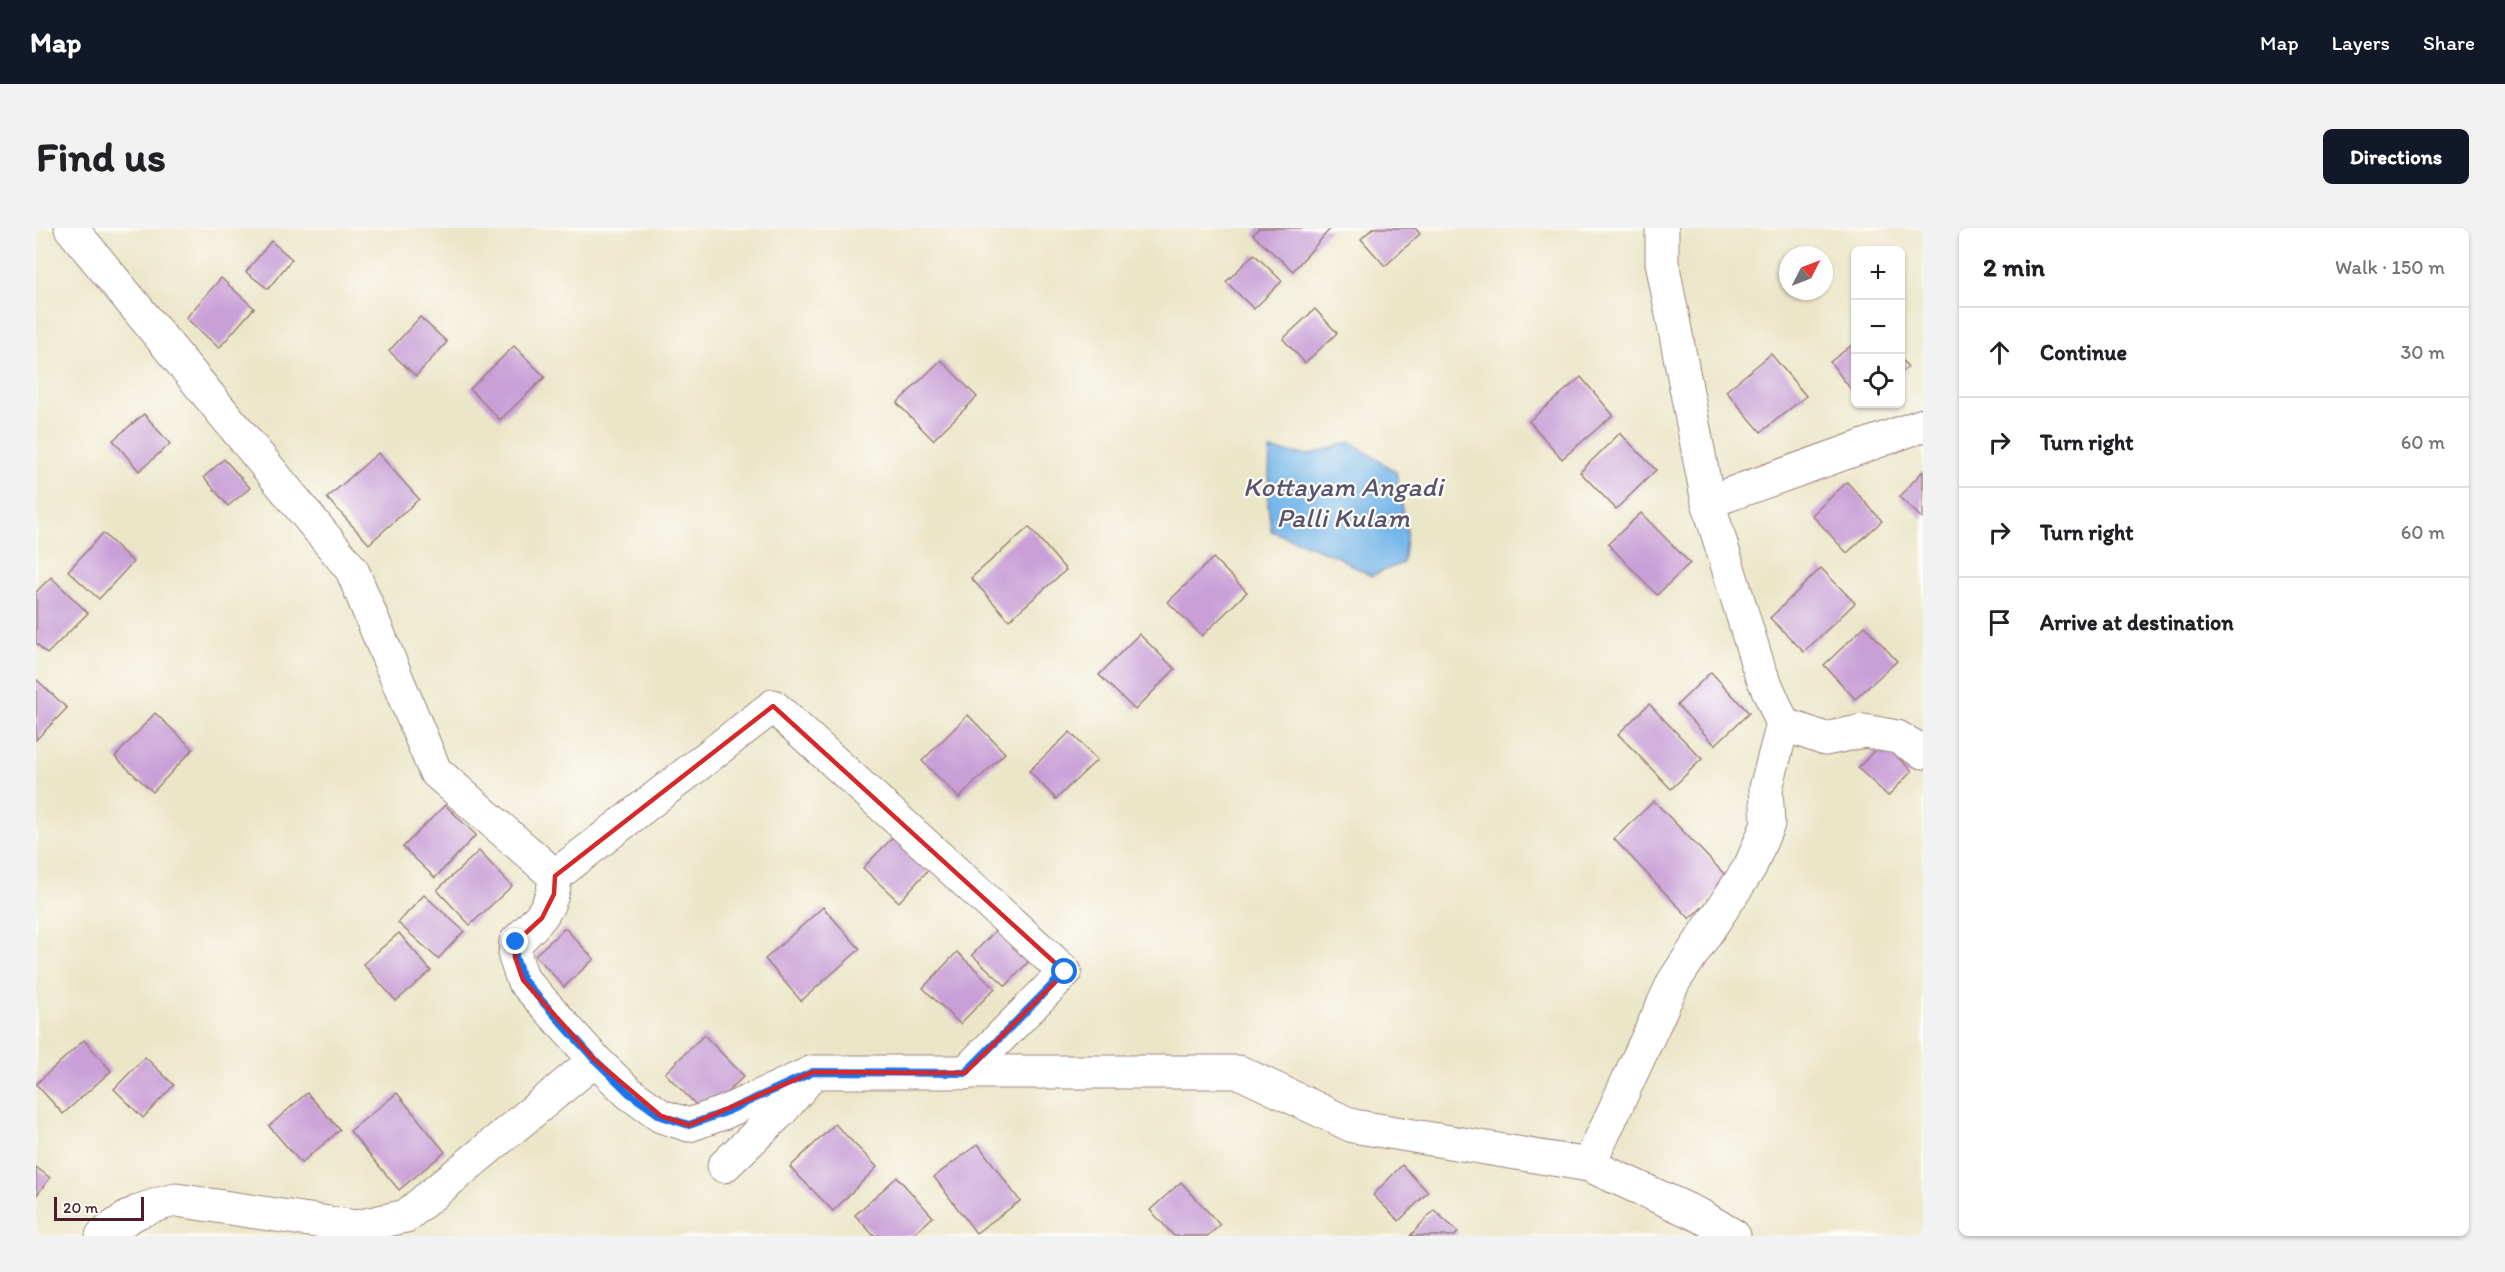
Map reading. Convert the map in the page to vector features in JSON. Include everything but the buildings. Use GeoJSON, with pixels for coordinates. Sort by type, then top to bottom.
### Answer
{"type":"FeatureCollection","features":[{"type":"Feature","properties":{"kind":"street"},"geometry":{"type":"LineString","coordinates":[[71,228],[352,570],[435,771],[555,876]]}},
{"type":"Feature","properties":{"kind":"street"},"geometry":{"type":"LineString","coordinates":[[1589,1166],[1674,981],[1750,867],[1768,824],[1766,788],[1784,724],[1759,669],[1707,502],[1662,262],[1662,228]]}},
{"type":"Feature","properties":{"kind":"street"},"geometry":{"type":"LineString","coordinates":[[1707,502],[1923,425]]}},
{"type":"Feature","properties":{"kind":"street"},"geometry":{"type":"LineString","coordinates":[[965,1073],[1065,972],[773,706],[555,876],[554,894],[542,918],[516,942],[515,957],[523,980],[595,1060],[629,1093],[661,1116],[689,1125],[793,1090],[965,1073],[1239,1072],[1353,1126],[1589,1166],[1701,1216],[1734,1236]]}},
{"type":"Feature","properties":{"kind":"street"},"geometry":{"type":"LineString","coordinates":[[1784,724],[1825,739],[1864,731],[1897,737],[1923,752]]}},
{"type":"Feature","properties":{"kind":"street"},"geometry":{"type":"LineString","coordinates":[[102,1236],[126,1217],[147,1206],[176,1200],[356,1227],[406,1216],[595,1060]]}},
{"type":"Feature","properties":{"kind":"street"},"geometry":{"type":"LineString","coordinates":[[724,1166],[793,1090]]}},
{"type":"Feature","properties":{"kind":"highlighted area"},"geometry":{"type":"Polygon","coordinates":[[[773,706],[1065,972],[965,1073],[813,1072],[689,1125],[661,1116],[595,1060],[523,980],[515,957],[516,942],[542,918],[554,894],[555,876],[773,706]]]}},
{"type":"Feature","properties":{"kind":"water","name":"Kottayam Angadi Palli Kulam"},"geometry":{"type":"Polygon","coordinates":[[[1351,442],[1396,472],[1407,531],[1403,563],[1371,576],[1336,556],[1271,531],[1268,504],[1270,450],[1309,455],[1351,442]]]}},
{"type":"Feature","properties":{"kind":"route"},"geometry":{"type":"LineString","coordinates":[[516,942],[515,957],[523,980],[595,1060],[629,1093],[661,1116],[689,1125],[723,1113],[813,1072],[965,1073],[1065,972]]}}]}
